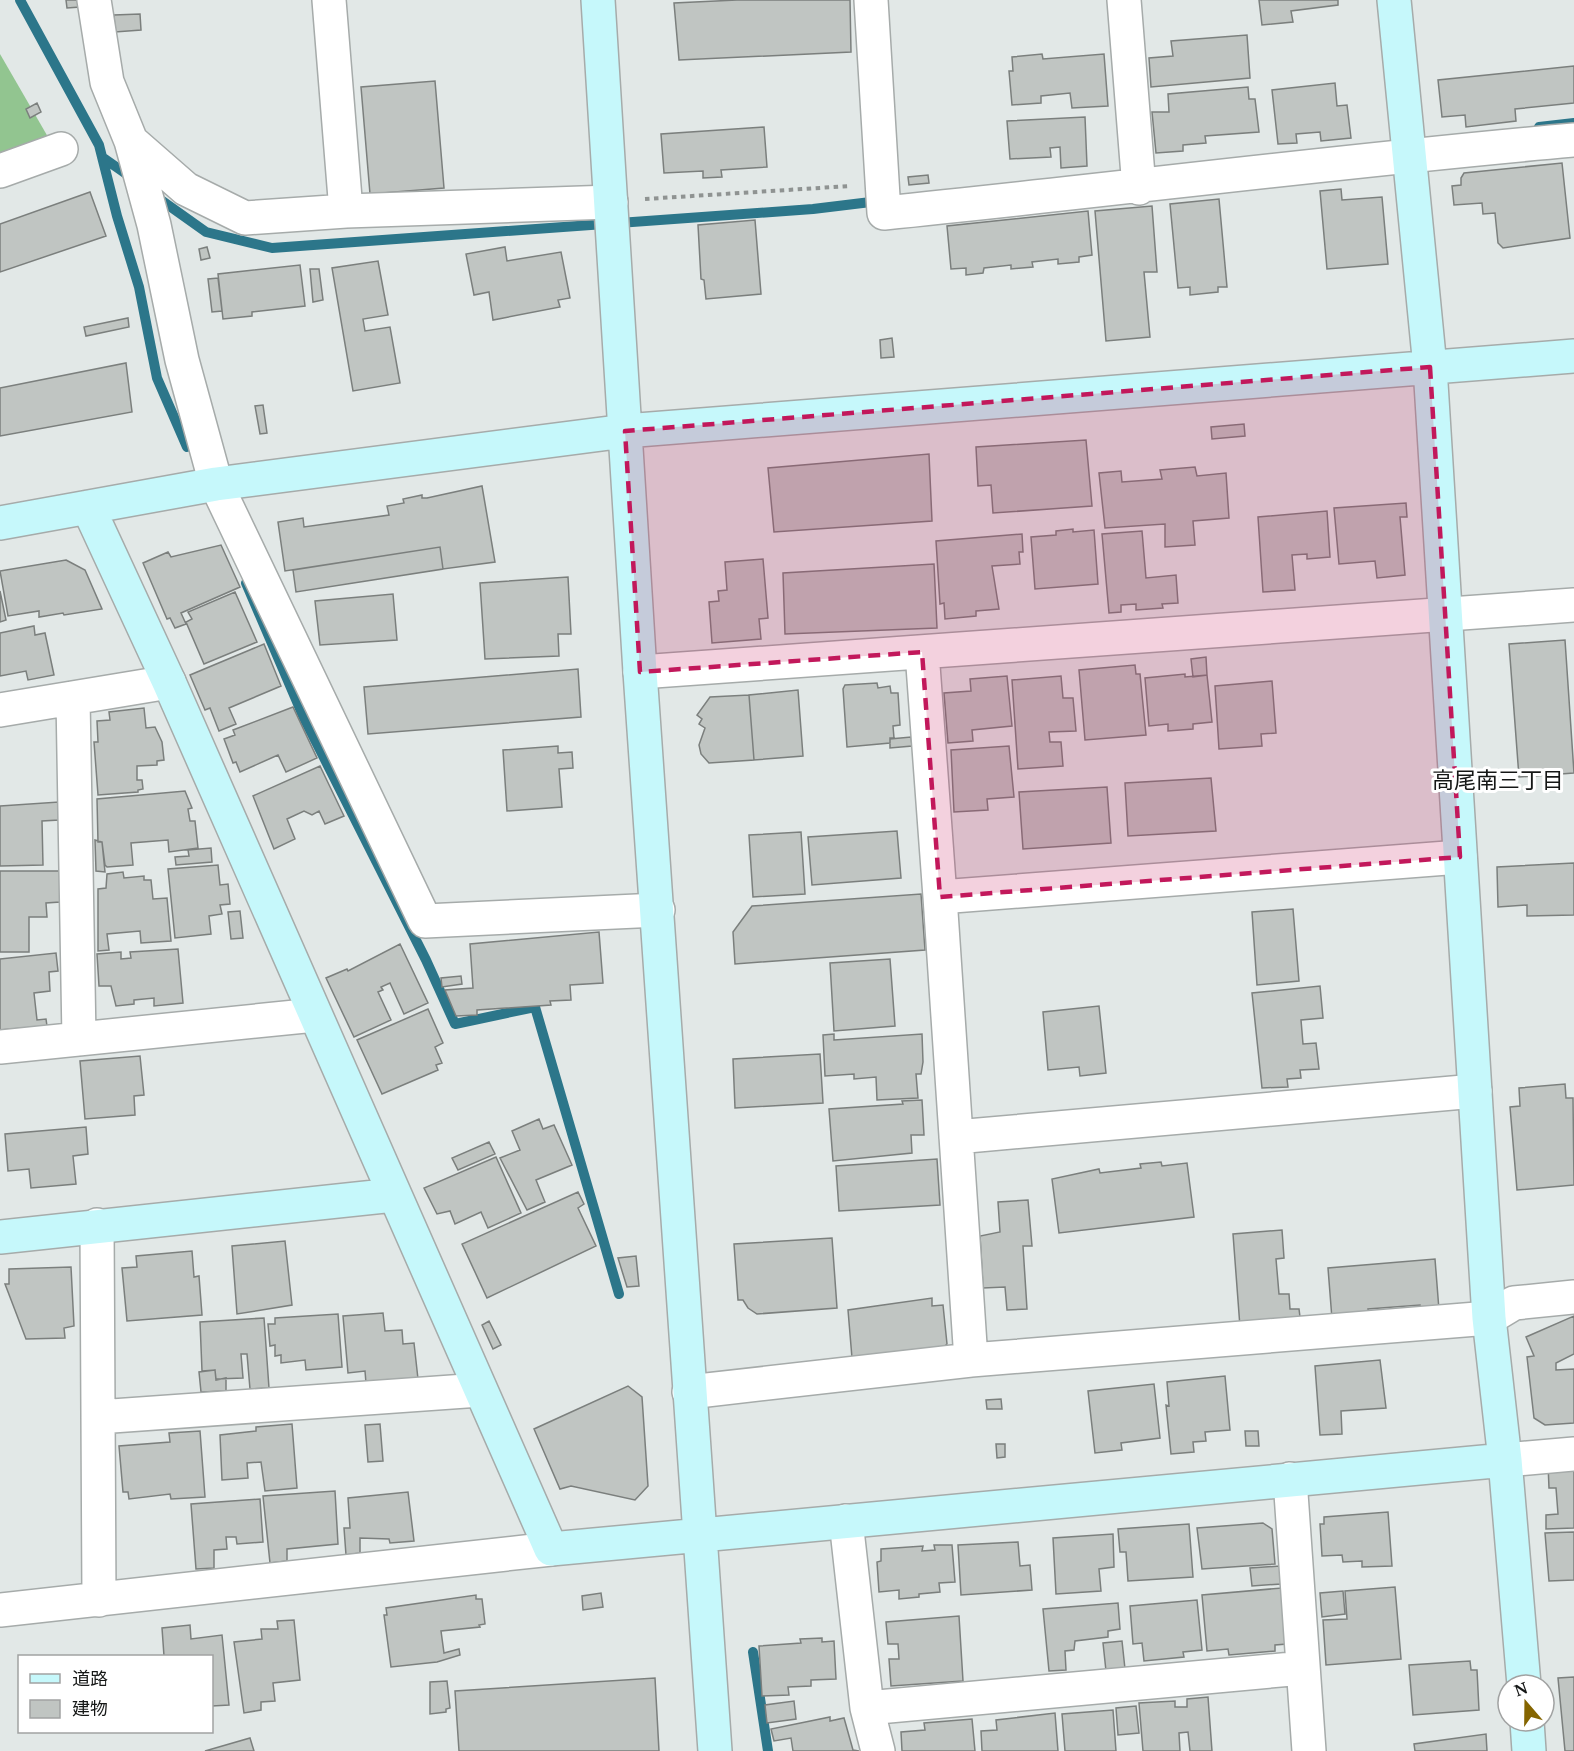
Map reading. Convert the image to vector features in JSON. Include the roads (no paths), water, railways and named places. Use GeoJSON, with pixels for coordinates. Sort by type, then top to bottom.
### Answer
{"type":"FeatureCollection","features":[{"type":"Feature","properties":{"kind":"street"},"geometry":{"type":"LineString","coordinates":[[94,0],[107,82],[131,141],[154,225],[208,486],[425,921],[658,909]]}},
{"type":"Feature","properties":{"kind":"street"},"geometry":{"type":"LineString","coordinates":[[329,0],[346,211]]}},
{"type":"Feature","properties":{"kind":"street"},"geometry":{"type":"LineString","coordinates":[[598,0],[640,672],[715,1751]]}},
{"type":"Feature","properties":{"kind":"street"},"geometry":{"type":"LineString","coordinates":[[871,0],[884,213],[1139,188],[1411,154],[1574,140]]}},
{"type":"Feature","properties":{"kind":"street"},"geometry":{"type":"LineString","coordinates":[[1124,0],[1139,188]]}},
{"type":"Feature","properties":{"kind":"street"},"geometry":{"type":"LineString","coordinates":[[1394,0],[1411,154],[1430,367],[1489,1318],[1505,1460],[1523,1673]]}},
{"type":"Feature","properties":{"kind":"street"},"geometry":{"type":"LineString","coordinates":[[131,141],[186,189],[245,218],[346,211],[611,202]]}},
{"type":"Feature","properties":{"kind":"street"},"geometry":{"type":"LineString","coordinates":[[0,171],[61,149]]}},
{"type":"Feature","properties":{"kind":"street"},"geometry":{"type":"LineString","coordinates":[[0,523],[208,486],[625,431],[1574,356]]}},
{"type":"Feature","properties":{"kind":"street"},"geometry":{"type":"LineString","coordinates":[[88,507],[169,682],[551,1550]]}},
{"type":"Feature","properties":{"kind":"street"},"geometry":{"type":"LineString","coordinates":[[640,672],[1574,605]]}},
{"type":"Feature","properties":{"kind":"street"},"geometry":{"type":"LineString","coordinates":[[922,652],[971,1360]]}},
{"type":"Feature","properties":{"kind":"street"},"geometry":{"type":"LineString","coordinates":[[0,710],[169,682]]}},
{"type":"Feature","properties":{"kind":"street"},"geometry":{"type":"LineString","coordinates":[[73,698],[79,1039]]}},
{"type":"Feature","properties":{"kind":"street"},"geometry":{"type":"LineString","coordinates":[[940,897],[1460,857]]}},
{"type":"Feature","properties":{"kind":"street"},"geometry":{"type":"LineString","coordinates":[[0,1047],[315,1015]]}},
{"type":"Feature","properties":{"kind":"street"},"geometry":{"type":"LineString","coordinates":[[956,1137],[1475,1091]]}},
{"type":"Feature","properties":{"kind":"street"},"geometry":{"type":"LineString","coordinates":[[0,1237],[394,1195]]}},
{"type":"Feature","properties":{"kind":"street"},"geometry":{"type":"LineString","coordinates":[[97,1226],[99,1600]]}},
{"type":"Feature","properties":{"kind":"street"},"geometry":{"type":"LineString","coordinates":[[689,1392],[971,1360],[1489,1318],[1514,1304],[1574,1297]]}},
{"type":"Feature","properties":{"kind":"street"},"geometry":{"type":"LineString","coordinates":[[98,1417],[480,1390]]}},
{"type":"Feature","properties":{"kind":"street"},"geometry":{"type":"LineString","coordinates":[[0,1610],[699,1534],[1574,1454]]}},
{"type":"Feature","properties":{"kind":"street"},"geometry":{"type":"LineString","coordinates":[[1290,1479],[1309,1751]]}},
{"type":"Feature","properties":{"kind":"street"},"geometry":{"type":"LineString","coordinates":[[846,1521],[867,1708],[879,1751]]}},
{"type":"Feature","properties":{"kind":"street"},"geometry":{"type":"LineString","coordinates":[[867,1708],[1303,1668]]}},
{"type":"Feature","properties":{"kind":"street"},"geometry":{"type":"LineString","coordinates":[[1528,1733],[1529,1751]]}},
{"type":"Feature","properties":{"kind":"waterway"},"geometry":{"type":"LineString","coordinates":[[20,0],[99,145],[117,216],[139,287],[157,378],[187,447]]}},
{"type":"Feature","properties":{"kind":"waterway"},"geometry":{"type":"LineString","coordinates":[[1539,127],[1574,123]]}},
{"type":"Feature","properties":{"kind":"waterway"},"geometry":{"type":"LineString","coordinates":[[102,157],[132,178]]}},
{"type":"Feature","properties":{"kind":"waterway"},"geometry":{"type":"LineString","coordinates":[[154,195],[206,232],[272,248],[813,209],[879,201]]}},
{"type":"Feature","properties":{"kind":"waterway"},"geometry":{"type":"LineString","coordinates":[[246,583],[304,718],[426,960],[455,1024],[535,1007],[619,1294]]}},
{"type":"Feature","properties":{"kind":"waterway"},"geometry":{"type":"LineString","coordinates":[[753,1652],[768,1751]]}},
{"type":"Feature","properties":{"kind":"district","name":"高尾南三丁目"},"geometry":{"type":"Point","coordinates":[1498,780]}}]}
